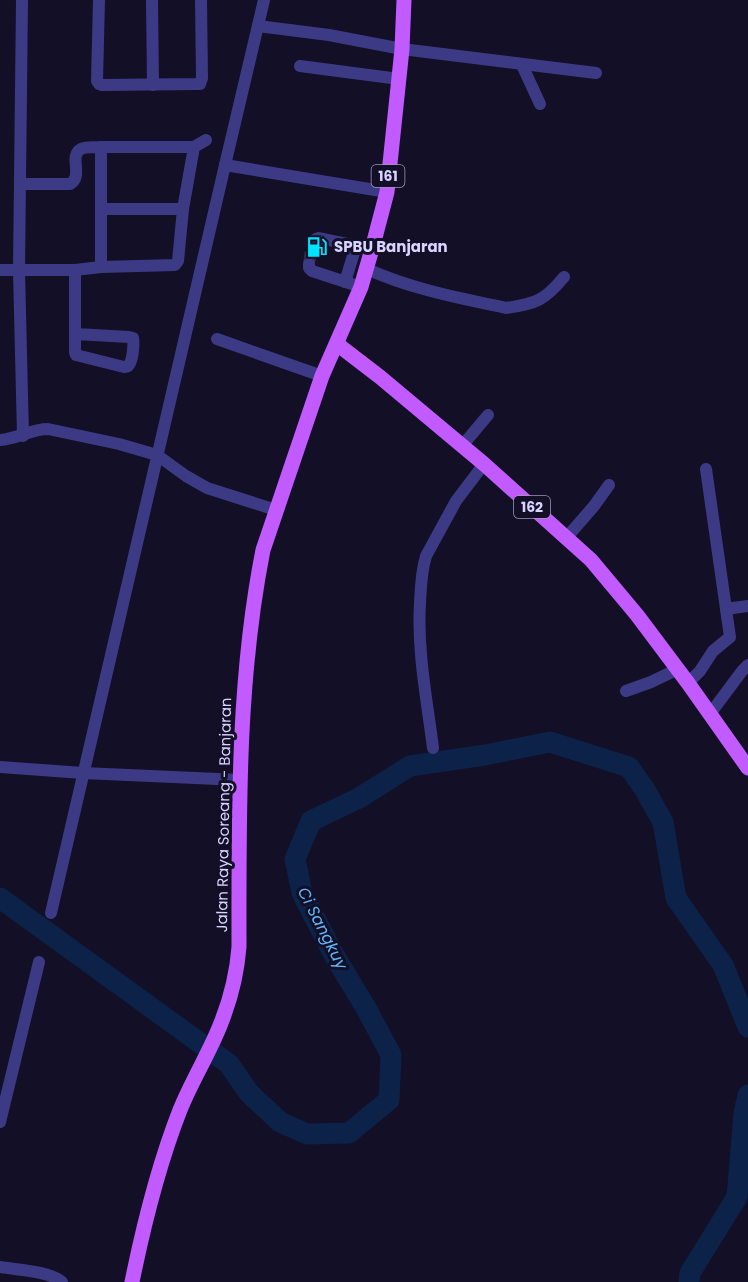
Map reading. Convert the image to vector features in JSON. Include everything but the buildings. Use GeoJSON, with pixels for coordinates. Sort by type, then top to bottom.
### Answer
{"type":"FeatureCollection","features":[{"type":"Feature","properties":{"kind":"main road","name":"161"},"geometry":{"type":"LineString","coordinates":[[337,344],[367,269],[387,192],[402,49],[404,0]]}},
{"type":"Feature","properties":{"kind":"main road","name":"Jalan Raya Soreang - Banjaran"},"geometry":{"type":"LineString","coordinates":[[132,1282],[152,1191],[167,1144],[195,1075],[221,1024],[233,987],[238,957],[240,780],[248,648],[254,601],[263,550],[322,376],[337,344]]}},
{"type":"Feature","properties":{"kind":"main road","name":"162"},"geometry":{"type":"LineString","coordinates":[[337,344],[484,464],[567,537],[602,572],[678,669],[748,768]]}},
{"type":"Feature","properties":{"kind":"street"},"geometry":{"type":"LineString","coordinates":[[22,0],[19,271],[22,435]]}},
{"type":"Feature","properties":{"kind":"street"},"geometry":{"type":"LineString","coordinates":[[99,0],[97,81],[102,85],[197,84],[201,81],[201,0]]}},
{"type":"Feature","properties":{"kind":"street"},"geometry":{"type":"LineString","coordinates":[[152,0],[153,85]]}},
{"type":"Feature","properties":{"kind":"street"},"geometry":{"type":"LineString","coordinates":[[51,913],[264,0]]}},
{"type":"Feature","properties":{"kind":"street"},"geometry":{"type":"LineString","coordinates":[[258,26],[329,35],[402,49],[596,73]]}},
{"type":"Feature","properties":{"kind":"street"},"geometry":{"type":"LineString","coordinates":[[522,65],[540,104]]}},
{"type":"Feature","properties":{"kind":"street"},"geometry":{"type":"LineString","coordinates":[[300,66],[399,79]]}},
{"type":"Feature","properties":{"kind":"street"},"geometry":{"type":"LineString","coordinates":[[20,184],[69,184],[74,182],[76,154],[80,149],[194,147],[206,140]]}},
{"type":"Feature","properties":{"kind":"street"},"geometry":{"type":"LineString","coordinates":[[101,147],[101,267]]}},
{"type":"Feature","properties":{"kind":"street"},"geometry":{"type":"LineString","coordinates":[[0,270],[75,270],[175,265],[178,261],[183,209],[194,147]]}},
{"type":"Feature","properties":{"kind":"street"},"geometry":{"type":"LineString","coordinates":[[225,165],[387,192]]}},
{"type":"Feature","properties":{"kind":"street"},"geometry":{"type":"LineString","coordinates":[[101,209],[183,209]]}},
{"type":"Feature","properties":{"kind":"street"},"geometry":{"type":"LineString","coordinates":[[312,243],[319,238],[372,249]]}},
{"type":"Feature","properties":{"kind":"street"},"geometry":{"type":"LineString","coordinates":[[345,282],[356,246]]}},
{"type":"Feature","properties":{"kind":"street"},"geometry":{"type":"LineString","coordinates":[[309,264],[312,271],[361,287]]}},
{"type":"Feature","properties":{"kind":"street"},"geometry":{"type":"LineString","coordinates":[[367,269],[390,280],[428,291],[506,308],[536,302],[550,294],[564,276]]}},
{"type":"Feature","properties":{"kind":"street"},"geometry":{"type":"LineString","coordinates":[[75,270],[76,355],[124,367],[130,364],[133,338],[76,334]]}},
{"type":"Feature","properties":{"kind":"street"},"geometry":{"type":"LineString","coordinates":[[217,339],[322,376]]}},
{"type":"Feature","properties":{"kind":"street"},"geometry":{"type":"LineString","coordinates":[[462,446],[488,415]]}},
{"type":"Feature","properties":{"kind":"street"},"geometry":{"type":"LineString","coordinates":[[0,440],[12,439],[39,429],[48,429],[119,444],[157,455],[207,488],[276,510]]}},
{"type":"Feature","properties":{"kind":"street"},"geometry":{"type":"LineString","coordinates":[[433,748],[419,641],[423,566],[426,556],[456,501],[484,464]]}},
{"type":"Feature","properties":{"kind":"street"},"geometry":{"type":"LineString","coordinates":[[688,683],[700,671],[713,651],[730,637],[706,470]]}},
{"type":"Feature","properties":{"kind":"street"},"geometry":{"type":"LineString","coordinates":[[567,537],[609,485]]}},
{"type":"Feature","properties":{"kind":"street"},"geometry":{"type":"LineString","coordinates":[[726,609],[748,606]]}},
{"type":"Feature","properties":{"kind":"street"},"geometry":{"type":"LineString","coordinates":[[709,713],[741,670],[748,665]]}},
{"type":"Feature","properties":{"kind":"street"},"geometry":{"type":"LineString","coordinates":[[626,691],[678,669]]}},
{"type":"Feature","properties":{"kind":"street"},"geometry":{"type":"LineString","coordinates":[[0,767],[240,780]]}},
{"type":"Feature","properties":{"kind":"street"},"geometry":{"type":"LineString","coordinates":[[0,1122],[39,962]]}},
{"type":"Feature","properties":{"kind":"street"},"geometry":{"type":"LineString","coordinates":[[0,1267],[47,1275],[62,1282]]}},
{"type":"Feature","properties":{"kind":"waterway","name":"Ci Sangkuy"},"geometry":{"type":"LineString","coordinates":[[0,898],[229,1064],[249,1093],[280,1122],[307,1134],[349,1133],[389,1100],[391,1055],[334,955],[302,893],[295,859],[311,821],[359,798],[410,766],[485,755],[550,742],[629,767],[645,790],[663,822],[676,898],[723,965],[748,1027]]}},
{"type":"Feature","properties":{"kind":"waterway","name":"Ci Sangkuy"},"geometry":{"type":"LineString","coordinates":[[689,1282],[690,1273],[737,1197],[744,1113],[748,1095]]}},
{"type":"Feature","properties":{"kind":"tunnel"},"geometry":{"type":"LineString","coordinates":[[309,264],[312,243]]}},
{"type":"Feature","properties":{"kind":"place","name":"SPBU Banjaran"},"geometry":{"type":"Point","coordinates":[317,247]}}]}
